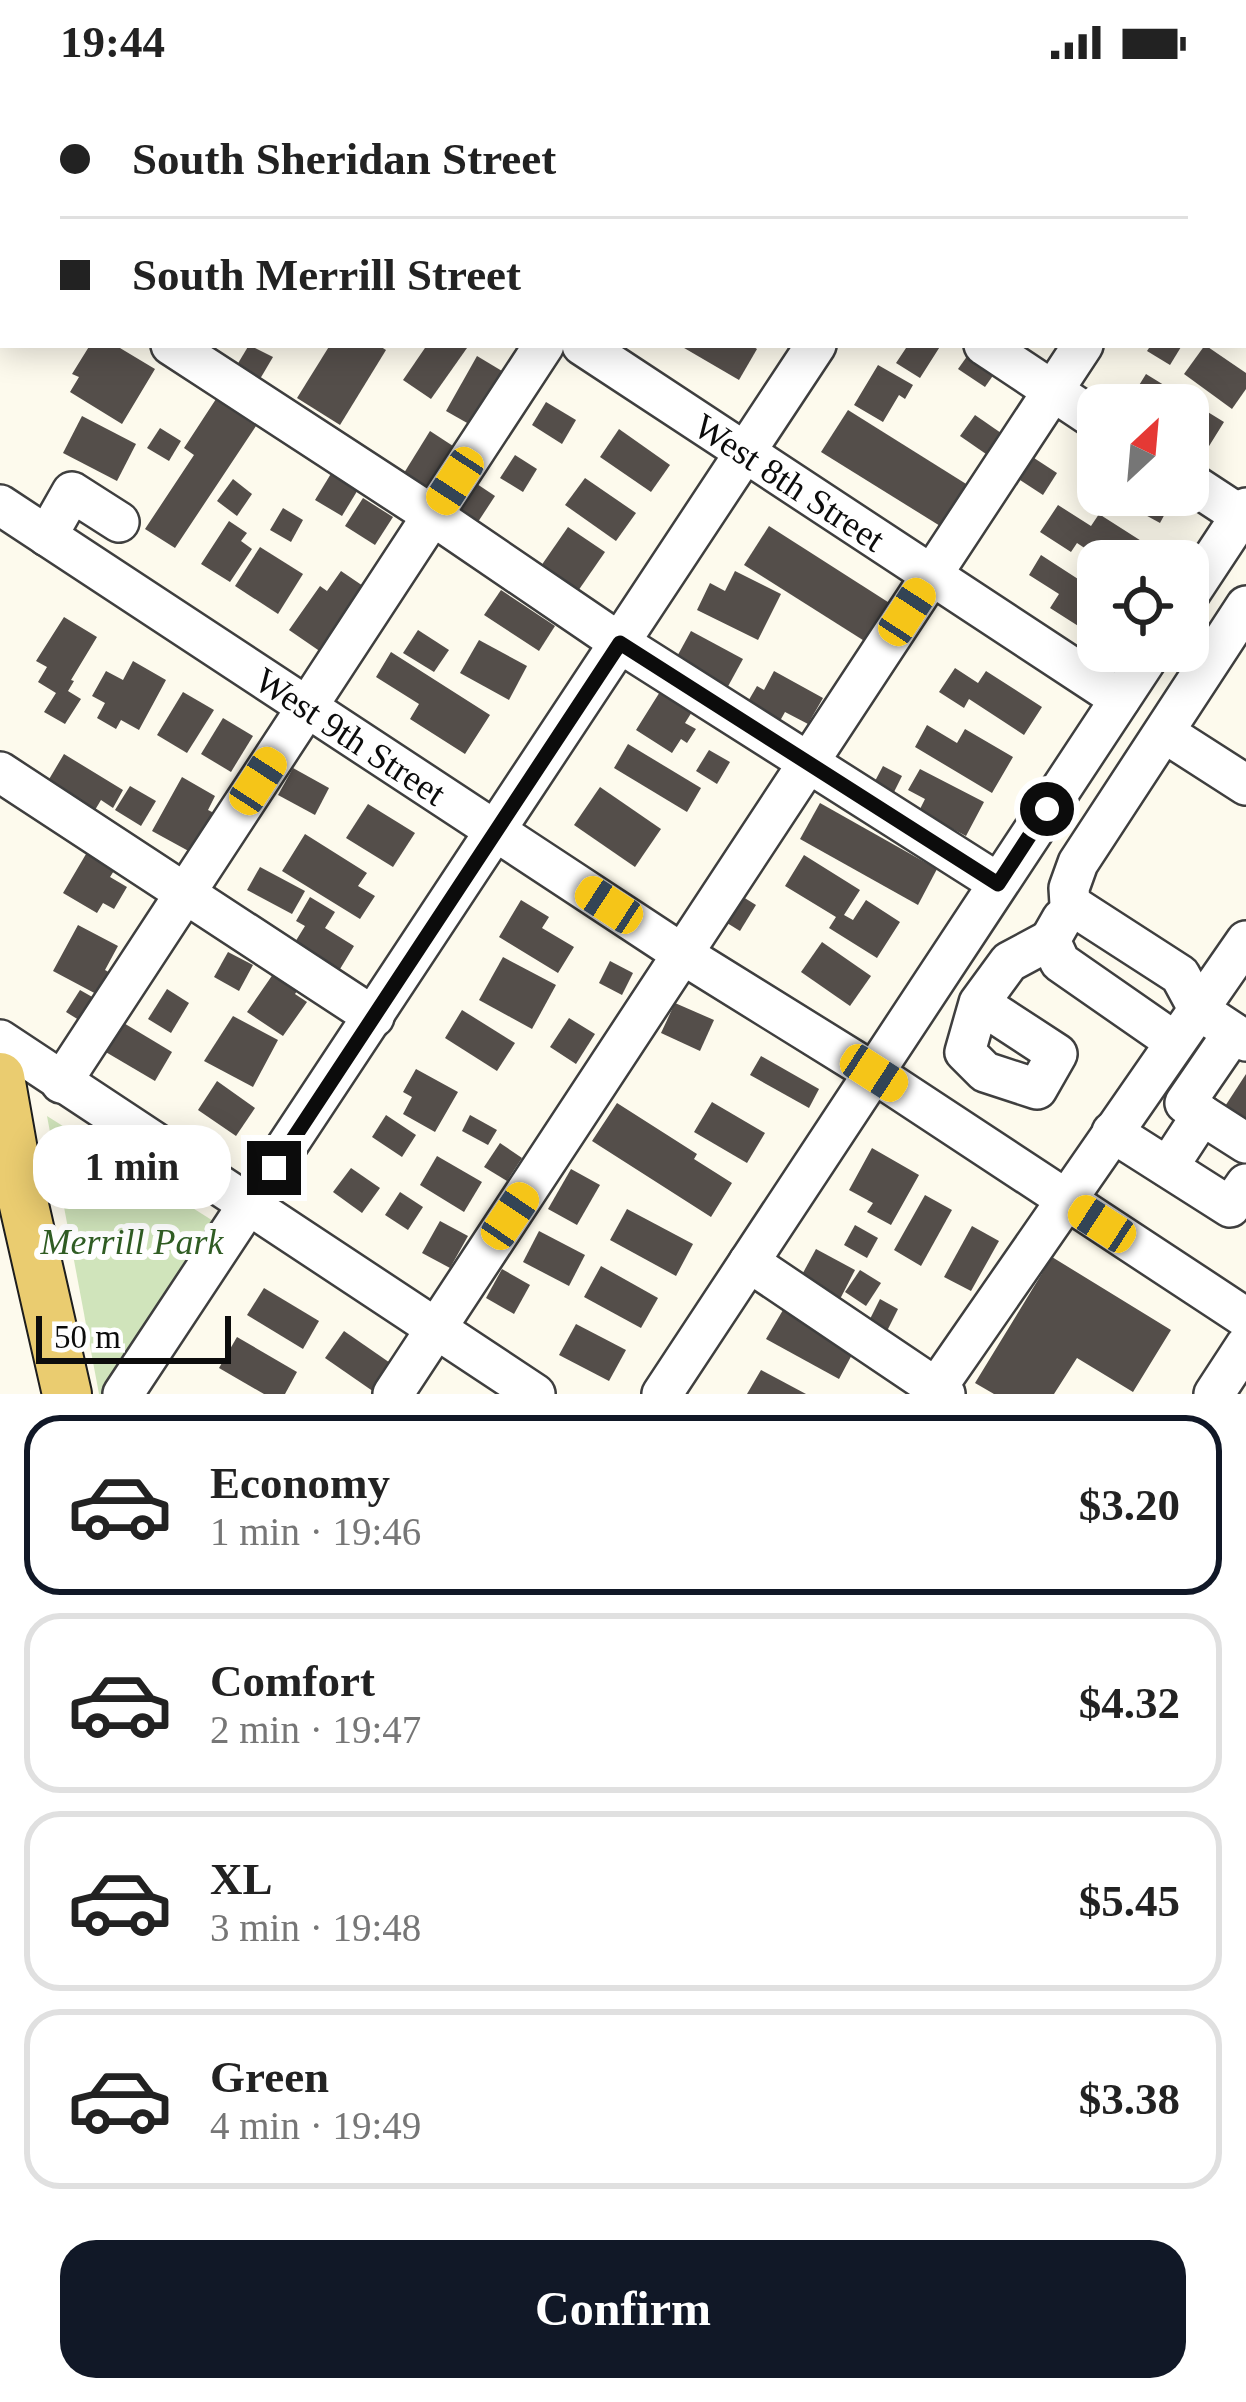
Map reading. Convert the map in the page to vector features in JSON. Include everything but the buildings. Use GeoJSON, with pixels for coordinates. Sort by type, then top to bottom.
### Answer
{"type":"FeatureCollection","features":[{"type":"Feature","properties":{"kind":"main road"},"geometry":{"type":"LineString","coordinates":[[0,1077],[17,1179],[67,1394]]}},
{"type":"Feature","properties":{"kind":"street"},"geometry":{"type":"LineString","coordinates":[[176,348],[620,643],[998,884]]}},
{"type":"Feature","properties":{"kind":"street"},"geometry":{"type":"LineString","coordinates":[[61,1083],[542,348]]}},
{"type":"Feature","properties":{"kind":"street","name":"West 8th Street"},"geometry":{"type":"LineString","coordinates":[[587,348],[1120,699]]}},
{"type":"Feature","properties":{"kind":"street"},"geometry":{"type":"LineString","coordinates":[[123,1394],[814,348]]}},
{"type":"Feature","properties":{"kind":"street"},"geometry":{"type":"LineString","coordinates":[[988,348],[1077,407]]}},
{"type":"Feature","properties":{"kind":"street"},"geometry":{"type":"LineString","coordinates":[[393,1394],[1081,348]]}},
{"type":"Feature","properties":{"kind":"street"},"geometry":{"type":"LineString","coordinates":[[47,536],[72,492],[119,522]]}},
{"type":"Feature","properties":{"kind":"street"},"geometry":{"type":"LineString","coordinates":[[1209,493],[1244,514],[1209,565]]}},
{"type":"Feature","properties":{"kind":"street","name":"West 9th Street"},"geometry":{"type":"LineString","coordinates":[[0,505],[1246,1318]]}},
{"type":"Feature","properties":{"kind":"street"},"geometry":{"type":"LineString","coordinates":[[980,1003],[1009,962],[1051,940],[1070,904],[1069,888],[1078,863],[1246,606]]}},
{"type":"Feature","properties":{"kind":"street"},"geometry":{"type":"LineString","coordinates":[[662,1394],[1138,672]]}},
{"type":"Feature","properties":{"kind":"street"},"geometry":{"type":"LineString","coordinates":[[1165,733],[1246,785]]}},
{"type":"Feature","properties":{"kind":"street"},"geometry":{"type":"LineString","coordinates":[[0,772],[374,1017]]}},
{"type":"Feature","properties":{"kind":"street"},"geometry":{"type":"LineString","coordinates":[[1070,904],[1180,975],[1198,1010],[1240,1037],[1185,1103],[1246,1143]]}},
{"type":"Feature","properties":{"kind":"street"},"geometry":{"type":"LineString","coordinates":[[1051,940],[1060,962],[1175,1042]]}},
{"type":"Feature","properties":{"kind":"street"},"geometry":{"type":"LineString","coordinates":[[749,1262],[937,1392],[1246,941]]}},
{"type":"Feature","properties":{"kind":"street"},"geometry":{"type":"LineString","coordinates":[[0,1040],[535,1394]]}},
{"type":"Feature","properties":{"kind":"street"},"geometry":{"type":"LineString","coordinates":[[1168,1167],[1202,1115]]}},
{"type":"Feature","properties":{"kind":"street"},"geometry":{"type":"LineString","coordinates":[[1112,1132],[1230,1207],[1246,1184]]}},
{"type":"Feature","properties":{"kind":"street"},"geometry":{"type":"LineString","coordinates":[[1214,1394],[1246,1345]]}},
{"type":"Feature","properties":{"kind":"green space","name":"Merrill Park"},"geometry":{"type":"Polygon","coordinates":[[[47,1116],[218,1224],[105,1394],[99,1394],[47,1116]]]}},
{"type":"Feature","properties":{"kind":"route"},"geometry":{"type":"LineString","coordinates":[[274,1168],[620,643],[998,884],[1047,809]]}}]}
